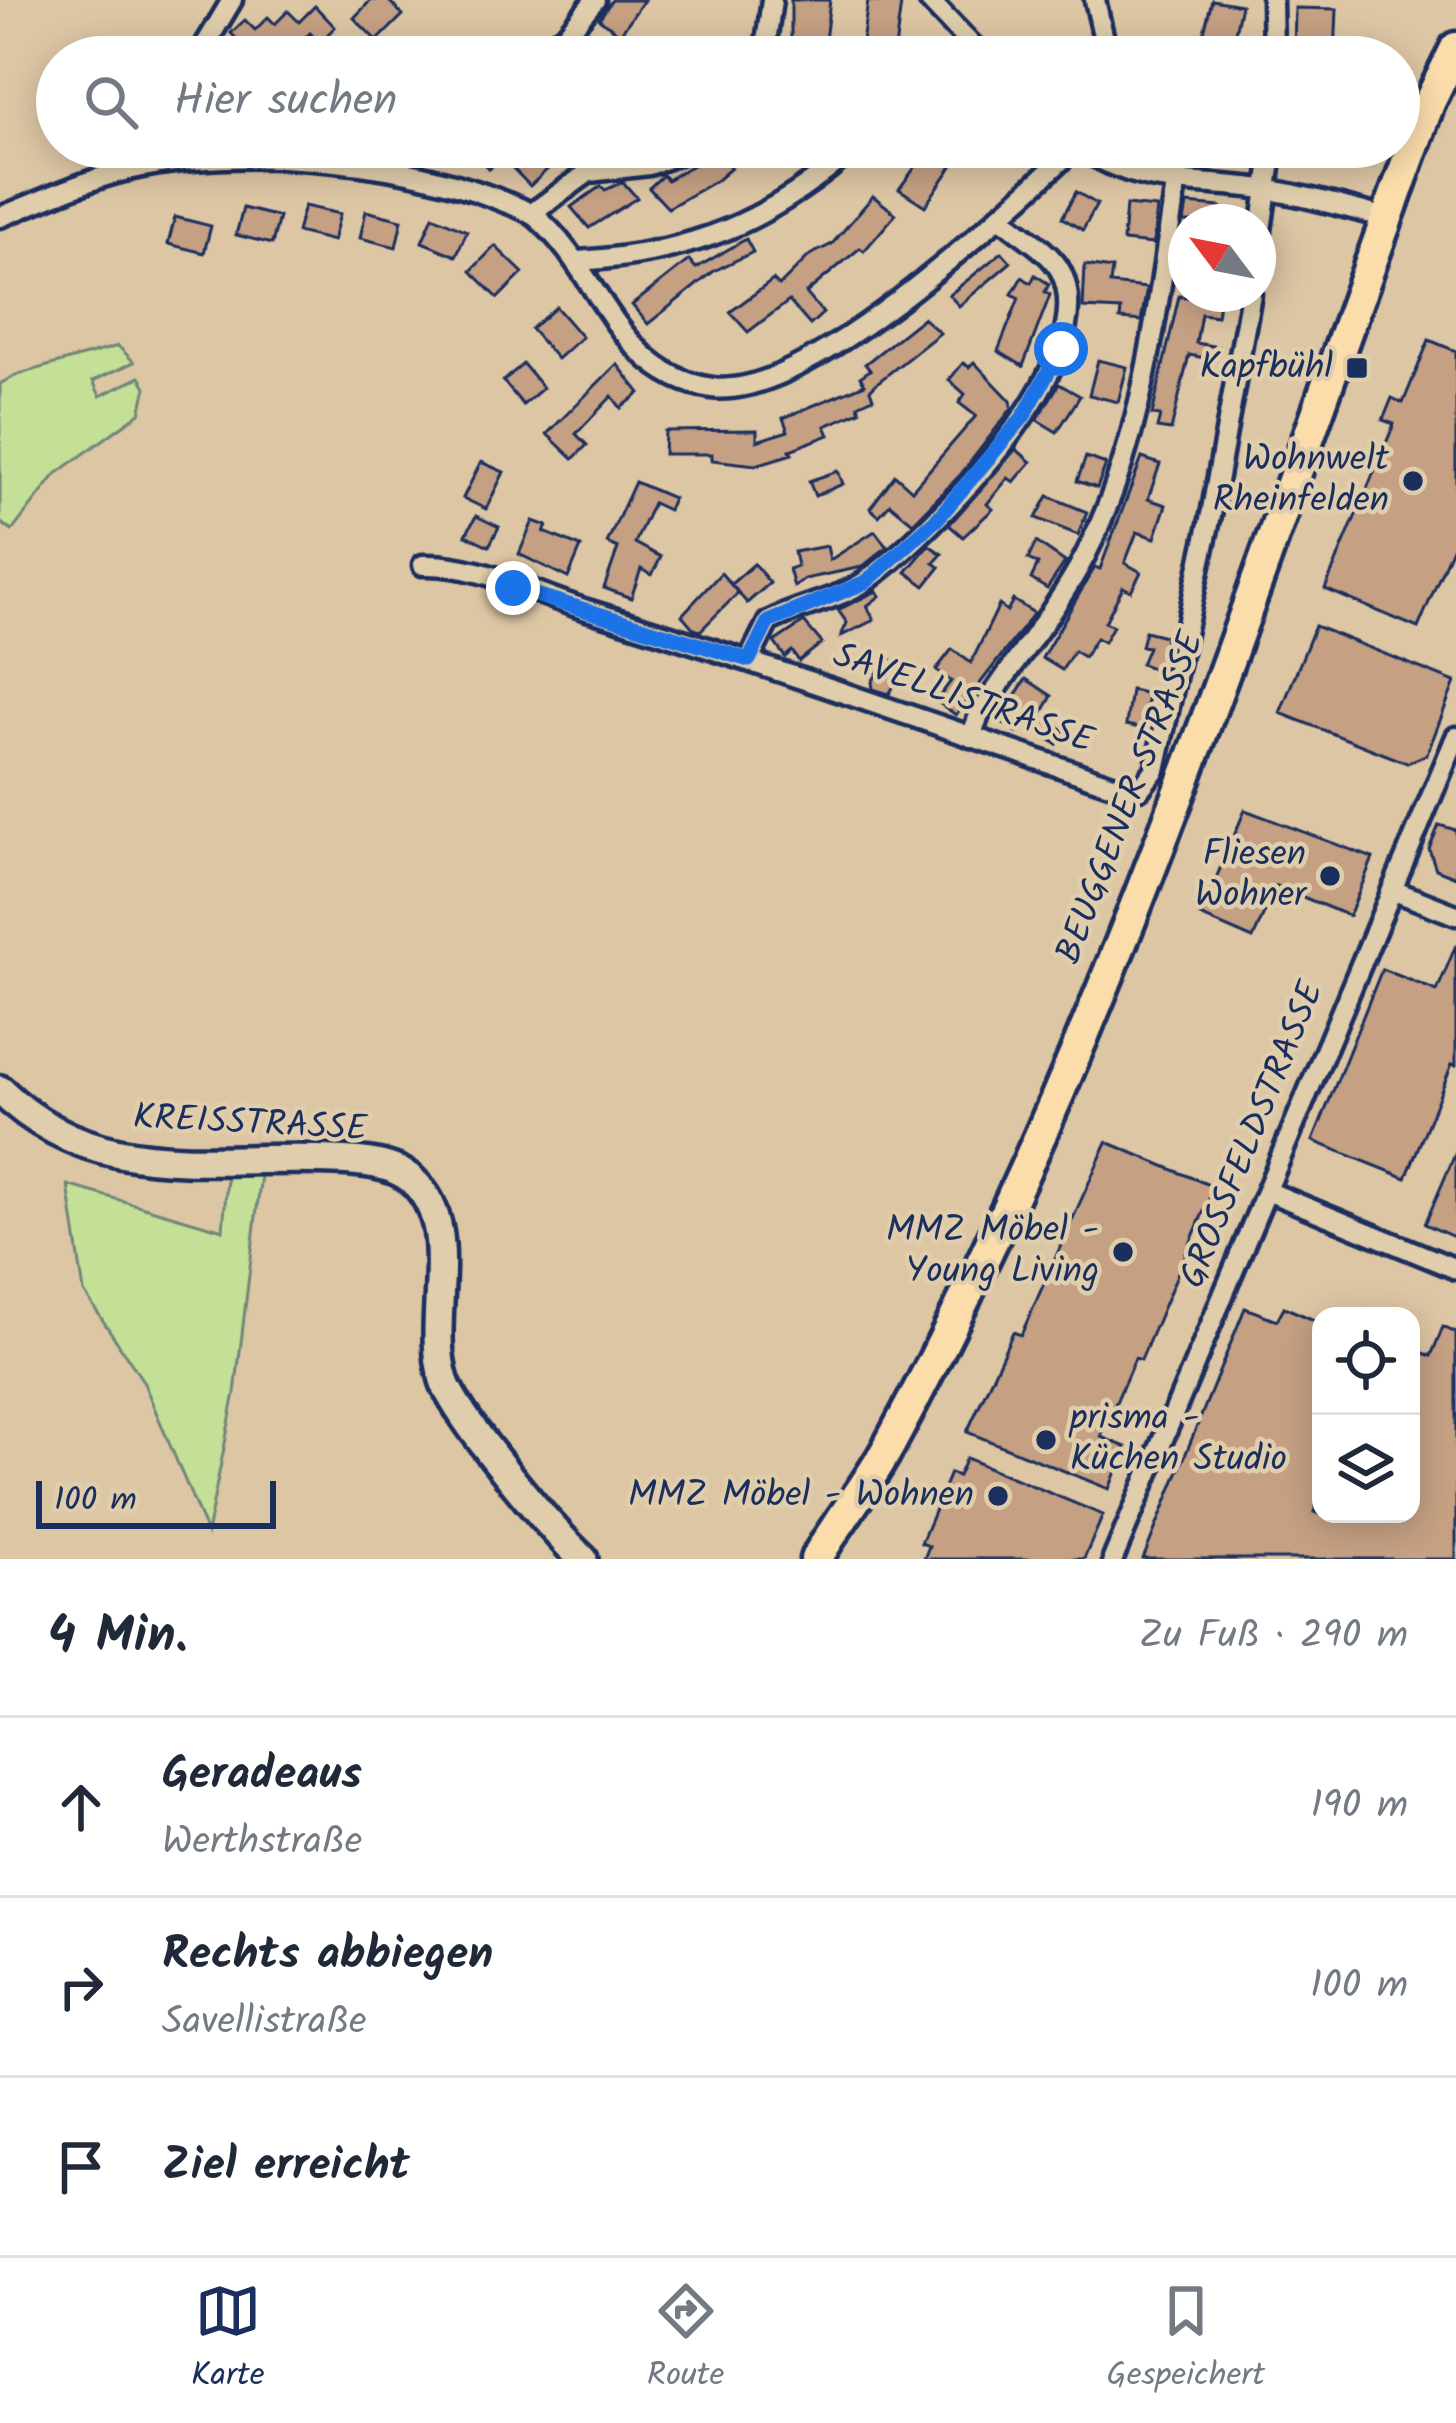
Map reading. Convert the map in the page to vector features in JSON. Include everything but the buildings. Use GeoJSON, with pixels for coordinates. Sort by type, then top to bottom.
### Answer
{"type":"FeatureCollection","features":[{"type":"Feature","properties":{"kind":"main road","name":"BEUGGENER STRASSE"},"geometry":{"type":"LineString","coordinates":[[1420,131],[1456,48]]}},
{"type":"Feature","properties":{"kind":"main road","name":"BEUGGENER STRASSE"},"geometry":{"type":"LineString","coordinates":[[815,1556],[866,1486],[902,1420],[1087,1018],[1218,684],[1406,168]]}},
{"type":"Feature","properties":{"kind":"street"},"geometry":{"type":"LineString","coordinates":[[211,36],[232,0]]}},
{"type":"Feature","properties":{"kind":"street"},"geometry":{"type":"LineString","coordinates":[[565,36],[595,0]]}},
{"type":"Feature","properties":{"kind":"street"},"geometry":{"type":"LineString","coordinates":[[767,36],[772,0]]}},
{"type":"Feature","properties":{"kind":"street"},"geometry":{"type":"LineString","coordinates":[[929,0],[957,36]]}},
{"type":"Feature","properties":{"kind":"street"},"geometry":{"type":"LineString","coordinates":[[1095,0],[1103,36]]}},
{"type":"Feature","properties":{"kind":"street"},"geometry":{"type":"LineString","coordinates":[[1272,0],[1273,36]]}},
{"type":"Feature","properties":{"kind":"street"},"geometry":{"type":"LineString","coordinates":[[0,217],[128,170],[152,168]]}},
{"type":"Feature","properties":{"kind":"street"},"geometry":{"type":"LineString","coordinates":[[393,168],[469,188],[532,213],[578,260],[616,329],[662,371],[713,388],[759,384],[899,301],[1054,168]]}},
{"type":"Feature","properties":{"kind":"street"},"geometry":{"type":"LineString","coordinates":[[532,213],[589,172],[623,168]]}},
{"type":"Feature","properties":{"kind":"street"},"geometry":{"type":"LineString","coordinates":[[578,260],[645,257],[712,239],[810,186],[831,168]]}},
{"type":"Feature","properties":{"kind":"street"},"geometry":{"type":"LineString","coordinates":[[1110,168],[1176,185],[1268,189],[1388,218]]}},
{"type":"Feature","properties":{"kind":"street"},"geometry":{"type":"LineString","coordinates":[[1266,204],[1270,168]]}},
{"type":"Feature","properties":{"kind":"street"},"geometry":{"type":"LineString","coordinates":[[971,736],[988,701],[1086,554],[1118,475],[1151,353],[1176,185]]}},
{"type":"Feature","properties":{"kind":"street"},"geometry":{"type":"LineString","coordinates":[[749,660],[768,622],[866,582],[920,534],[1024,416],[1061,349],[1070,305],[1060,268],[999,217]]}},
{"type":"Feature","properties":{"kind":"street","name":"SAVELLISTRASSE"},"geometry":{"type":"LineString","coordinates":[[423,565],[458,563],[513,588],[749,660],[1124,789],[1140,789],[1155,770],[1211,514],[1248,312]]}},
{"type":"Feature","properties":{"kind":"street","name":"GROSSFELDSTRASSE"},"geometry":{"type":"LineString","coordinates":[[1113,1559],[1456,737]]}},
{"type":"Feature","properties":{"kind":"street"},"geometry":{"type":"LineString","coordinates":[[1392,890],[1456,915]]}},
{"type":"Feature","properties":{"kind":"street","name":"KREISSTRASSE"},"geometry":{"type":"LineString","coordinates":[[0,1090],[50,1132],[113,1154],[356,1161],[409,1176],[427,1196],[440,1229],[435,1338],[445,1385],[548,1526],[583,1559]]}},
{"type":"Feature","properties":{"kind":"street"},"geometry":{"type":"LineString","coordinates":[[1267,1191],[1456,1269]]}},
{"type":"Feature","properties":{"kind":"street","name":"KREISSTRASSE"},"geometry":{"type":"LineString","coordinates":[[548,1526],[557,1559]]}},
{"type":"Feature","properties":{"kind":"green space"},"geometry":{"type":"Polygon","coordinates":[[[118,346],[134,362],[93,381],[100,396],[140,377],[146,387],[140,413],[56,474],[12,531],[0,522],[0,384],[16,375],[118,346]]]}},
{"type":"Feature","properties":{"kind":"green space"},"geometry":{"type":"Polygon","coordinates":[[[228,1165],[262,1166],[235,1393],[207,1533],[143,1381],[84,1292],[68,1185],[223,1230],[228,1165]]]}},
{"type":"Feature","properties":{"kind":"place","name":"Kapfbühl"},"geometry":{"type":"Point","coordinates":[1357,368]}},
{"type":"Feature","properties":{"kind":"place","name":"Wohnwelt Rheinfelden"},"geometry":{"type":"Point","coordinates":[1413,481]}},
{"type":"Feature","properties":{"kind":"place","name":"Fliesen Wohner"},"geometry":{"type":"Point","coordinates":[1330,876]}},
{"type":"Feature","properties":{"kind":"place","name":"MMZ Möbel - Young Living"},"geometry":{"type":"Point","coordinates":[1123,1252]}},
{"type":"Feature","properties":{"kind":"place","name":"prisma - Küchen Studio"},"geometry":{"type":"Point","coordinates":[1046,1440]}},
{"type":"Feature","properties":{"kind":"place","name":"MMZ Möbel - Wohnen"},"geometry":{"type":"Point","coordinates":[998,1496]}},
{"type":"Feature","properties":{"kind":"route"},"geometry":{"type":"LineString","coordinates":[[513,588],[749,660],[768,622],[796,606],[866,582],[938,518],[1024,416],[1061,349]]}}]}
